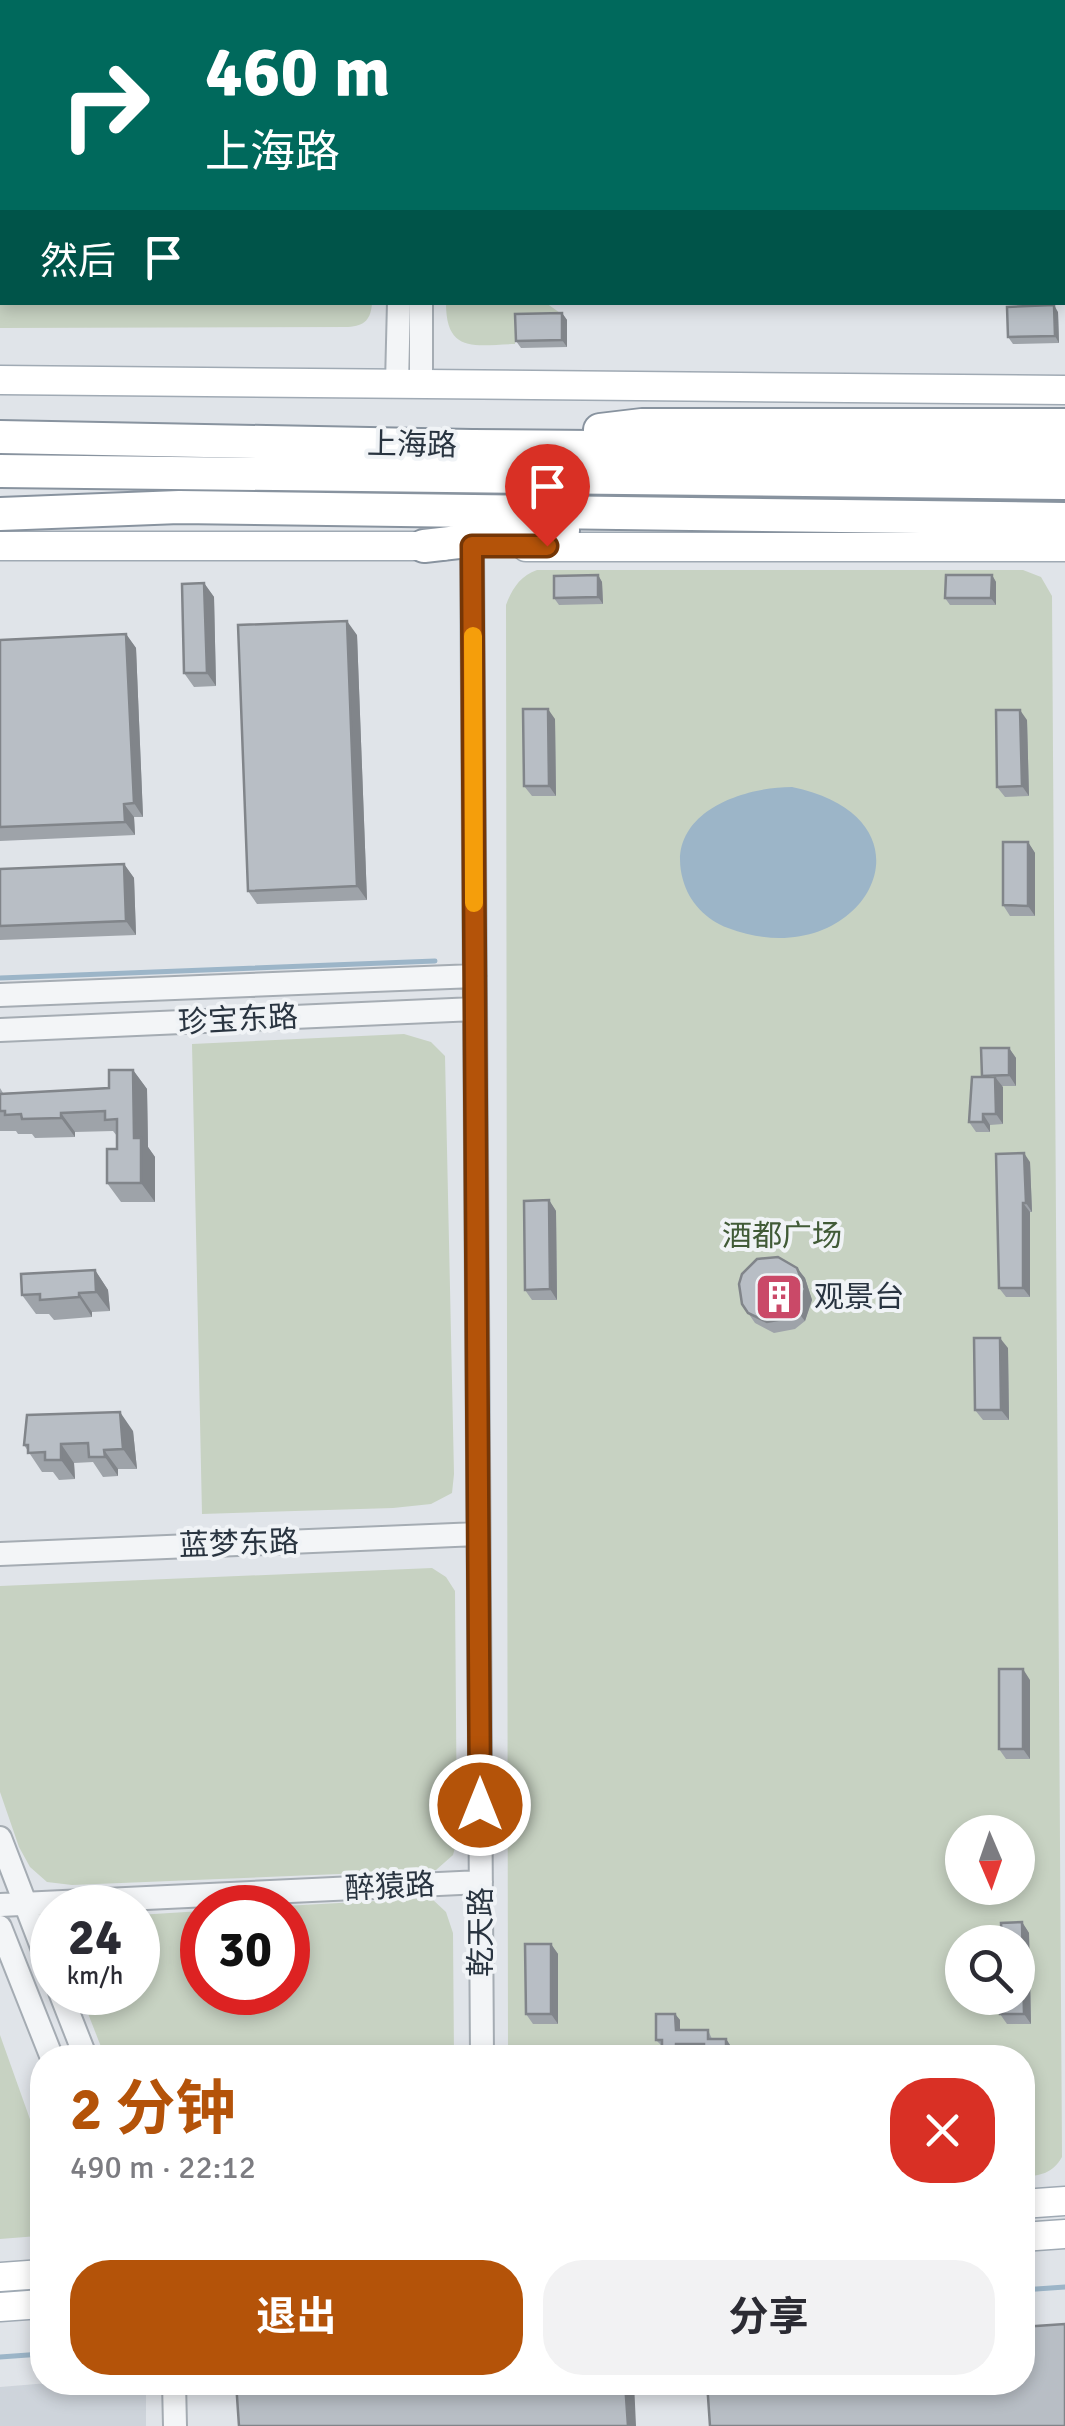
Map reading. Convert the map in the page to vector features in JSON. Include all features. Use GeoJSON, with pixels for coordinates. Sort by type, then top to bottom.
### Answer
{"type":"FeatureCollection","features":[{"type":"Feature","properties":{"kind":"highway"},"geometry":{"type":"LineString","coordinates":[[472,446],[642,425],[1065,425]]}},
{"type":"Feature","properties":{"kind":"highway","name":"上海路"},"geometry":{"type":"LineString","coordinates":[[0,437],[1065,451]]}},
{"type":"Feature","properties":{"kind":"highway","name":"上海路"},"geometry":{"type":"LineString","coordinates":[[0,471],[1065,483]]}},
{"type":"Feature","properties":{"kind":"highway"},"geometry":{"type":"LineString","coordinates":[[0,514],[179,507],[1065,519]]}},
{"type":"Feature","properties":{"kind":"highway"},"geometry":{"type":"LineString","coordinates":[[424,546],[555,530],[695,529],[784,515]]}},
{"type":"Feature","properties":{"kind":"main road","name":"上海路"},"geometry":{"type":"LineString","coordinates":[[0,380],[1065,390]]}},
{"type":"Feature","properties":{"kind":"main road"},"geometry":{"type":"LineString","coordinates":[[0,546],[1065,547]]}},
{"type":"Feature","properties":{"kind":"main road"},"geometry":{"type":"LineString","coordinates":[[1035,2203],[1065,2201]]}},
{"type":"Feature","properties":{"kind":"main road"},"geometry":{"type":"LineString","coordinates":[[1035,2235],[1065,2234]]}},
{"type":"Feature","properties":{"kind":"main road"},"geometry":{"type":"LineString","coordinates":[[0,2277],[30,2275]]}},
{"type":"Feature","properties":{"kind":"main road"},"geometry":{"type":"LineString","coordinates":[[0,2307],[30,2305]]}},
{"type":"Feature","properties":{"kind":"street"},"geometry":{"type":"LineString","coordinates":[[399,305],[409,384]]}},
{"type":"Feature","properties":{"kind":"street"},"geometry":{"type":"LineString","coordinates":[[409,384],[421,305]]}},
{"type":"Feature","properties":{"kind":"street","name":"乾天路"},"geometry":{"type":"LineString","coordinates":[[472,546],[482,2045]]}},
{"type":"Feature","properties":{"kind":"street","name":"珍宝东路"},"geometry":{"type":"LineString","coordinates":[[0,995],[475,976]]}},
{"type":"Feature","properties":{"kind":"street","name":"珍宝东路"},"geometry":{"type":"LineString","coordinates":[[0,1030],[475,1009]]}},
{"type":"Feature","properties":{"kind":"street","name":"蓝梦东路"},"geometry":{"type":"LineString","coordinates":[[0,1554],[478,1534]]}},
{"type":"Feature","properties":{"kind":"street"},"geometry":{"type":"LineString","coordinates":[[0,1838],[30,1917]]}},
{"type":"Feature","properties":{"kind":"street","name":"醉猿路"},"geometry":{"type":"LineString","coordinates":[[0,1905],[480,1882]]}},
{"type":"Feature","properties":{"kind":"street"},"geometry":{"type":"LineString","coordinates":[[0,1927],[47,2045]]}},
{"type":"Feature","properties":{"kind":"street"},"geometry":{"type":"LineString","coordinates":[[69,2015],[81,2045]]}},
{"type":"Feature","properties":{"kind":"street"},"geometry":{"type":"LineString","coordinates":[[174,2395],[175,2426]]}},
{"type":"Feature","properties":{"kind":"shaded area"},"geometry":{"type":"Polygon","coordinates":[[[30,2384],[30,2395],[146,2395],[146,2426],[0,2426],[0,2387],[30,2384]]]}},
{"type":"Feature","properties":{"kind":"green space"},"geometry":{"type":"Polygon","coordinates":[[[0,305],[372,305],[363,323],[348,327],[0,328],[0,305]]]}},
{"type":"Feature","properties":{"kind":"green space"},"geometry":{"type":"Polygon","coordinates":[[[446,305],[549,305],[563,315],[515,317],[515,344],[466,343],[457,339],[447,319],[446,305]]]}},
{"type":"Feature","properties":{"kind":"green space","name":"酒都广场"},"geometry":{"type":"Polygon","coordinates":[[[537,570],[1023,570],[1041,577],[1052,596],[1062,2157],[1041,2174],[1035,2175],[1035,2045],[508,2045],[506,605],[517,584],[537,570]]]}},
{"type":"Feature","properties":{"kind":"green space"},"geometry":{"type":"Polygon","coordinates":[[[404,1034],[431,1042],[445,1056],[452,1493],[431,1504],[393,1508],[202,1514],[192,1044],[404,1034]]]}},
{"type":"Feature","properties":{"kind":"green space"},"geometry":{"type":"Polygon","coordinates":[[[432,1568],[446,1577],[455,1591],[457,1840],[453,1855],[436,1870],[72,1885],[47,1882],[30,1867],[19,1847],[0,1792],[0,1586],[432,1568]]]}},
{"type":"Feature","properties":{"kind":"green space"},"geometry":{"type":"Polygon","coordinates":[[[431,1898],[446,1912],[453,1933],[454,2045],[100,2045],[89,2015],[160,2015],[160,1914],[180,1912],[180,2015],[310,2015],[310,1905],[431,1898]]]}},
{"type":"Feature","properties":{"kind":"green space"},"geometry":{"type":"Polygon","coordinates":[[[0,2035],[30,2119],[30,2237],[0,2239],[0,2035]]]}},
{"type":"Feature","properties":{"kind":"water"},"geometry":{"type":"Polygon","coordinates":[[[792,787],[840,805],[867,830],[876,860],[869,889],[848,914],[816,932],[775,938],[720,925],[689,896],[680,857],[685,838],[711,809],[730,799],[792,787]]]}},
{"type":"Feature","properties":{"kind":"building"},"geometry":{"type":"Polygon","coordinates":[[[1054,305],[1055,336],[1008,337],[1007,307],[1054,305]]]}},
{"type":"Feature","properties":{"kind":"building"},"geometry":{"type":"Polygon","coordinates":[[[562,313],[562,340],[516,341],[515,314],[562,313]]]}},
{"type":"Feature","properties":{"kind":"building"},"geometry":{"type":"Polygon","coordinates":[[[598,575],[598,597],[554,598],[554,576],[598,575]]]}},
{"type":"Feature","properties":{"kind":"building"},"geometry":{"type":"Polygon","coordinates":[[[946,575],[992,575],[991,598],[945,598],[946,575]]]}},
{"type":"Feature","properties":{"kind":"building"},"geometry":{"type":"Polygon","coordinates":[[[204,583],[207,673],[184,673],[182,584],[204,583]]]}},
{"type":"Feature","properties":{"kind":"building"},"geometry":{"type":"Polygon","coordinates":[[[347,621],[357,886],[248,891],[238,625],[347,621]]]}},
{"type":"Feature","properties":{"kind":"building"},"geometry":{"type":"Polygon","coordinates":[[[126,634],[134,803],[124,804],[125,822],[0,827],[0,640],[126,634]]]}},
{"type":"Feature","properties":{"kind":"building"},"geometry":{"type":"Polygon","coordinates":[[[523,709],[548,709],[549,786],[524,786],[523,709]]]}},
{"type":"Feature","properties":{"kind":"building"},"geometry":{"type":"Polygon","coordinates":[[[996,710],[1020,710],[1022,786],[997,787],[996,710]]]}},
{"type":"Feature","properties":{"kind":"building"},"geometry":{"type":"Polygon","coordinates":[[[1003,842],[1028,842],[1028,906],[1003,905],[1003,842]]]}},
{"type":"Feature","properties":{"kind":"building"},"geometry":{"type":"Polygon","coordinates":[[[124,864],[126,921],[0,926],[0,869],[124,864]]]}},
{"type":"Feature","properties":{"kind":"building"},"geometry":{"type":"Polygon","coordinates":[[[981,1048],[1009,1048],[1009,1075],[982,1076],[981,1048]]]}},
{"type":"Feature","properties":{"kind":"building"},"geometry":{"type":"Polygon","coordinates":[[[109,1070],[133,1070],[134,1138],[141,1138],[141,1183],[107,1183],[107,1149],[117,1149],[117,1119],[105,1120],[105,1111],[22,1119],[21,1114],[5,1115],[5,1111],[0,1111],[0,1094],[109,1088],[109,1070]]]}},
{"type":"Feature","properties":{"kind":"building"},"geometry":{"type":"Polygon","coordinates":[[[972,1077],[995,1077],[996,1114],[983,1114],[983,1122],[969,1122],[972,1077]]]}},
{"type":"Feature","properties":{"kind":"building"},"geometry":{"type":"Polygon","coordinates":[[[1024,1153],[1023,1288],[999,1288],[996,1154],[1024,1153]]]}},
{"type":"Feature","properties":{"kind":"building"},"geometry":{"type":"Polygon","coordinates":[[[549,1200],[550,1289],[525,1290],[524,1201],[549,1200]]]}},
{"type":"Feature","properties":{"kind":"building","name":"观景台"},"geometry":{"type":"Polygon","coordinates":[[[778,1257],[797,1268],[805,1289],[797,1311],[788,1318],[767,1322],[748,1313],[742,1304],[739,1284],[742,1274],[757,1259],[778,1257]]]}},
{"type":"Feature","properties":{"kind":"building"},"geometry":{"type":"Polygon","coordinates":[[[95,1270],[96,1292],[40,1300],[40,1294],[22,1295],[21,1274],[95,1270]]]}},
{"type":"Feature","properties":{"kind":"building"},"geometry":{"type":"Polygon","coordinates":[[[974,1338],[1000,1338],[1001,1410],[975,1410],[974,1338]]]}},
{"type":"Feature","properties":{"kind":"building"},"geometry":{"type":"Polygon","coordinates":[[[120,1412],[123,1449],[104,1450],[105,1457],[89,1457],[88,1443],[61,1444],[61,1460],[45,1460],[45,1452],[28,1453],[28,1445],[24,1445],[27,1415],[120,1412]]]}},
{"type":"Feature","properties":{"kind":"building"},"geometry":{"type":"Polygon","coordinates":[[[999,1669],[1023,1669],[1023,1749],[999,1749],[999,1669]]]}},
{"type":"Feature","properties":{"kind":"building"},"geometry":{"type":"Polygon","coordinates":[[[525,1944],[551,1944],[551,2014],[526,2014],[525,1944]]]}},
{"type":"Feature","properties":{"kind":"building"},"geometry":{"type":"Polygon","coordinates":[[[656,2014],[675,2014],[676,2030],[708,2030],[708,2039],[726,2039],[726,2045],[662,2045],[662,2040],[656,2040],[656,2014]]]}},
{"type":"Feature","properties":{"kind":"building"},"geometry":{"type":"Polygon","coordinates":[[[1065,2324],[1065,2426],[710,2426],[708,2395],[1035,2395],[1035,2326],[1065,2324]]]}},
{"type":"Feature","properties":{"kind":"building"},"geometry":{"type":"Polygon","coordinates":[[[237,2395],[626,2395],[628,2426],[239,2426],[237,2395]]]}},
{"type":"Feature","properties":{"kind":"waterway"},"geometry":{"type":"LineString","coordinates":[[0,978],[435,961]]}},
{"type":"Feature","properties":{"kind":"waterway"},"geometry":{"type":"LineString","coordinates":[[1035,2289],[1065,2287]]}},
{"type":"Feature","properties":{"kind":"waterway"},"geometry":{"type":"LineString","coordinates":[[0,2357],[30,2355]]}},
{"type":"Feature","properties":{"kind":"slow traffic"},"geometry":{"type":"LineString","coordinates":[[473,636],[474,903]]}},
{"type":"Feature","properties":{"kind":"place","name":"观景台"},"geometry":{"type":"Point","coordinates":[779,1297]}},
{"type":"Feature","properties":{"kind":"route"},"geometry":{"type":"LineString","coordinates":[[480,1805],[472,546],[547,546]]}}]}
